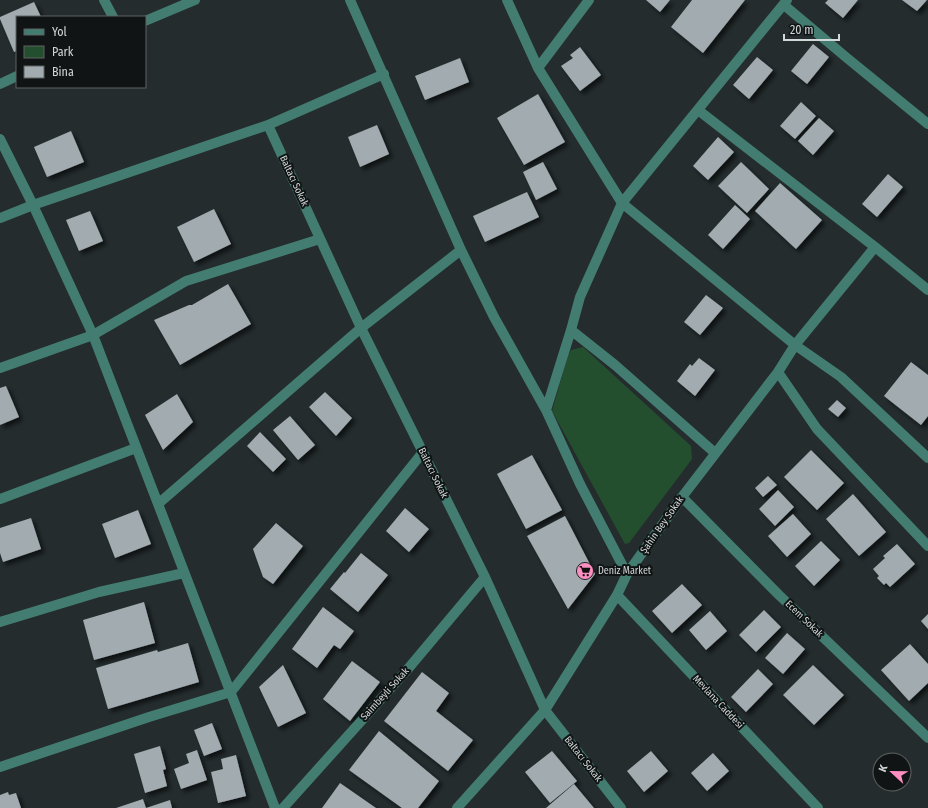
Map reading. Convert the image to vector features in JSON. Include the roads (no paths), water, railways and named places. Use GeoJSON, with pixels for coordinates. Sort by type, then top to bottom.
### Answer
{"type":"FeatureCollection","features":[{"type":"Feature","properties":{"kind":"street"},"geometry":{"type":"LineString","coordinates":[[104,0],[112,16]]}},
{"type":"Feature","properties":{"kind":"street"},"geometry":{"type":"LineString","coordinates":[[146,21],[195,0]]}},
{"type":"Feature","properties":{"kind":"street"},"geometry":{"type":"LineString","coordinates":[[350,0],[461,250],[494,317],[546,410],[580,484],[627,574]]}},
{"type":"Feature","properties":{"kind":"street"},"geometry":{"type":"LineString","coordinates":[[508,0],[538,68],[622,203],[795,345],[841,377],[928,458]]}},
{"type":"Feature","properties":{"kind":"street"},"geometry":{"type":"LineString","coordinates":[[538,68],[589,0]]}},
{"type":"Feature","properties":{"kind":"street"},"geometry":{"type":"LineString","coordinates":[[546,410],[580,297],[622,203],[786,2],[846,58],[928,124]]}},
{"type":"Feature","properties":{"kind":"street"},"geometry":{"type":"LineString","coordinates":[[0,218],[33,205],[268,125],[384,74]]}},
{"type":"Feature","properties":{"kind":"street"},"geometry":{"type":"LineString","coordinates":[[0,84],[16,76]]}},
{"type":"Feature","properties":{"kind":"street"},"geometry":{"type":"LineString","coordinates":[[698,110],[928,290]]}},
{"type":"Feature","properties":{"kind":"street","name":"Baltacı Sokak"},"geometry":{"type":"LineString","coordinates":[[268,125],[361,328],[485,577],[545,710],[621,808]]}},
{"type":"Feature","properties":{"kind":"street"},"geometry":{"type":"LineString","coordinates":[[0,139],[33,205],[93,335],[275,808]]}},
{"type":"Feature","properties":{"kind":"street"},"geometry":{"type":"LineString","coordinates":[[0,368],[93,335],[186,281],[320,238]]}},
{"type":"Feature","properties":{"kind":"street","name":"Şahin Bey Sokak"},"geometry":{"type":"LineString","coordinates":[[457,808],[545,710],[617,595],[627,574],[682,497],[778,372],[795,345],[875,247]]}},
{"type":"Feature","properties":{"kind":"street"},"geometry":{"type":"LineString","coordinates":[[158,504],[361,328],[461,250]]}},
{"type":"Feature","properties":{"kind":"street"},"geometry":{"type":"LineString","coordinates":[[571,330],[615,365],[715,453]]}},
{"type":"Feature","properties":{"kind":"street"},"geometry":{"type":"LineString","coordinates":[[778,372],[817,429],[928,546]]}},
{"type":"Feature","properties":{"kind":"street"},"geometry":{"type":"LineString","coordinates":[[0,499],[136,448]]}},
{"type":"Feature","properties":{"kind":"street"},"geometry":{"type":"LineString","coordinates":[[0,767],[149,717],[231,692],[423,452]]}},
{"type":"Feature","properties":{"kind":"street","name":"Ecem Sokak"},"geometry":{"type":"LineString","coordinates":[[682,497],[779,596],[928,738]]}},
{"type":"Feature","properties":{"kind":"street"},"geometry":{"type":"LineString","coordinates":[[0,622],[99,592],[184,573]]}},
{"type":"Feature","properties":{"kind":"street","name":"Saimbeyli Sokak"},"geometry":{"type":"LineString","coordinates":[[283,808],[407,670],[485,577]]}},
{"type":"Feature","properties":{"kind":"street","name":"Mevlana Caddesi"},"geometry":{"type":"LineString","coordinates":[[617,595],[818,808]]}},
{"type":"Feature","properties":{"kind":"place","name":"Deniz Market"},"geometry":{"type":"Point","coordinates":[585,571]}}]}
